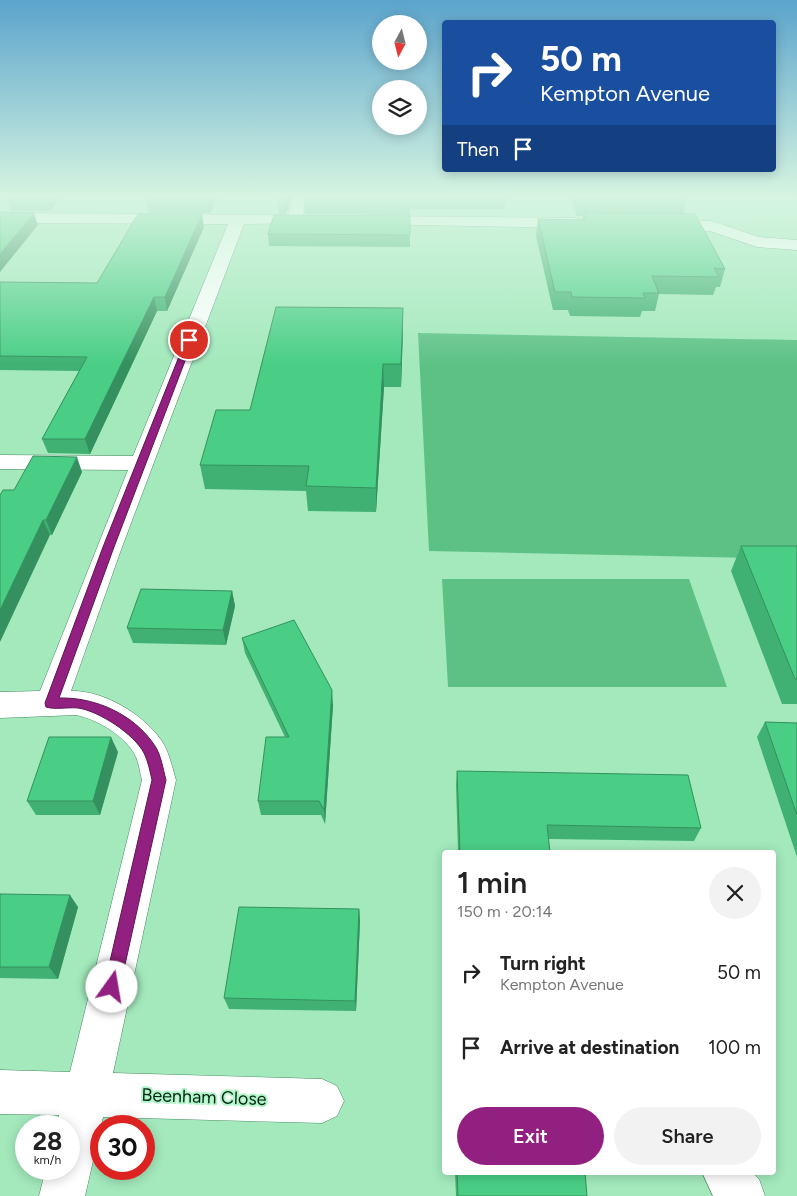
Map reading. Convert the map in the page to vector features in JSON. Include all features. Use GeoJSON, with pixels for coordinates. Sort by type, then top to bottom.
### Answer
{"type":"FeatureCollection","features":[{"type":"Feature","properties":{"kind":"street"},"geometry":{"type":"LineString","coordinates":[[51,703],[109,547],[225,252]]}},
{"type":"Feature","properties":{"kind":"street"},"geometry":{"type":"LineString","coordinates":[[0,462],[142,463]]}},
{"type":"Feature","properties":{"kind":"street"},"geometry":{"type":"LineString","coordinates":[[0,705],[76,703],[94,706],[132,729],[150,750],[159,780],[148,836],[62,1196]]}},
{"type":"Feature","properties":{"kind":"street","name":"Beenham Close"},"geometry":{"type":"LineString","coordinates":[[0,1092],[322,1101]]}},
{"type":"Feature","properties":{"kind":"street"},"geometry":{"type":"LineString","coordinates":[[727,1175],[735,1190],[742,1196]]}},
{"type":"Feature","properties":{"kind":"green space"},"geometry":{"type":"Polygon","coordinates":[[[418,333],[797,340],[797,559],[429,551],[418,333]]]}},
{"type":"Feature","properties":{"kind":"green space"},"geometry":{"type":"Polygon","coordinates":[[[442,579],[689,579],[727,687],[448,687],[442,579]]]}},
{"type":"Feature","properties":{"kind":"building"},"geometry":{"type":"Polygon","coordinates":[[[116,252],[185,252],[165,297],[154,297],[85,439],[42,439],[87,357],[0,356],[0,282],[97,283],[116,252]]]}},
{"type":"Feature","properties":{"kind":"building"},"geometry":{"type":"Polygon","coordinates":[[[546,252],[716,252],[725,269],[714,268],[719,277],[652,276],[659,293],[643,293],[645,298],[572,297],[571,292],[555,292],[546,252]]]}},
{"type":"Feature","properties":{"kind":"building"},"geometry":{"type":"Polygon","coordinates":[[[276,307],[403,308],[401,364],[383,364],[376,488],[306,486],[309,466],[200,465],[216,410],[250,410],[276,307]]]}},
{"type":"Feature","properties":{"kind":"building"},"geometry":{"type":"Polygon","coordinates":[[[33,456],[77,457],[46,520],[43,520],[0,610],[0,495],[3,490],[14,490],[33,456]]]}},
{"type":"Feature","properties":{"kind":"building"},"geometry":{"type":"Polygon","coordinates":[[[741,546],[797,546],[797,679],[795,679],[741,546]]]}},
{"type":"Feature","properties":{"kind":"building"},"geometry":{"type":"Polygon","coordinates":[[[141,589],[232,591],[223,630],[127,628],[141,589]]]}},
{"type":"Feature","properties":{"kind":"building"},"geometry":{"type":"Polygon","coordinates":[[[294,620],[332,690],[324,810],[319,801],[258,801],[266,737],[289,737],[242,638],[294,620]]]}},
{"type":"Feature","properties":{"kind":"building"},"geometry":{"type":"Polygon","coordinates":[[[765,722],[797,723],[797,815],[765,722]]]}},
{"type":"Feature","properties":{"kind":"building"},"geometry":{"type":"Polygon","coordinates":[[[49,737],[111,737],[93,801],[27,801],[49,737]]]}},
{"type":"Feature","properties":{"kind":"building"},"geometry":{"type":"Polygon","coordinates":[[[457,771],[688,775],[701,828],[547,825],[550,850],[460,850],[457,771]]]}},
{"type":"Feature","properties":{"kind":"building"},"geometry":{"type":"Polygon","coordinates":[[[0,894],[70,895],[49,967],[0,967],[0,894]]]}},
{"type":"Feature","properties":{"kind":"building"},"geometry":{"type":"Polygon","coordinates":[[[239,907],[359,909],[355,1001],[224,998],[239,907]]]}},
{"type":"Feature","properties":{"kind":"building"},"geometry":{"type":"Polygon","coordinates":[[[457,1175],[585,1175],[587,1196],[458,1196],[457,1175]]]}},
{"type":"Feature","properties":{"kind":"route"},"geometry":{"type":"LineString","coordinates":[[112,987],[150,827],[159,780],[150,750],[132,729],[94,706],[76,703],[51,703],[189,340]]}}]}
